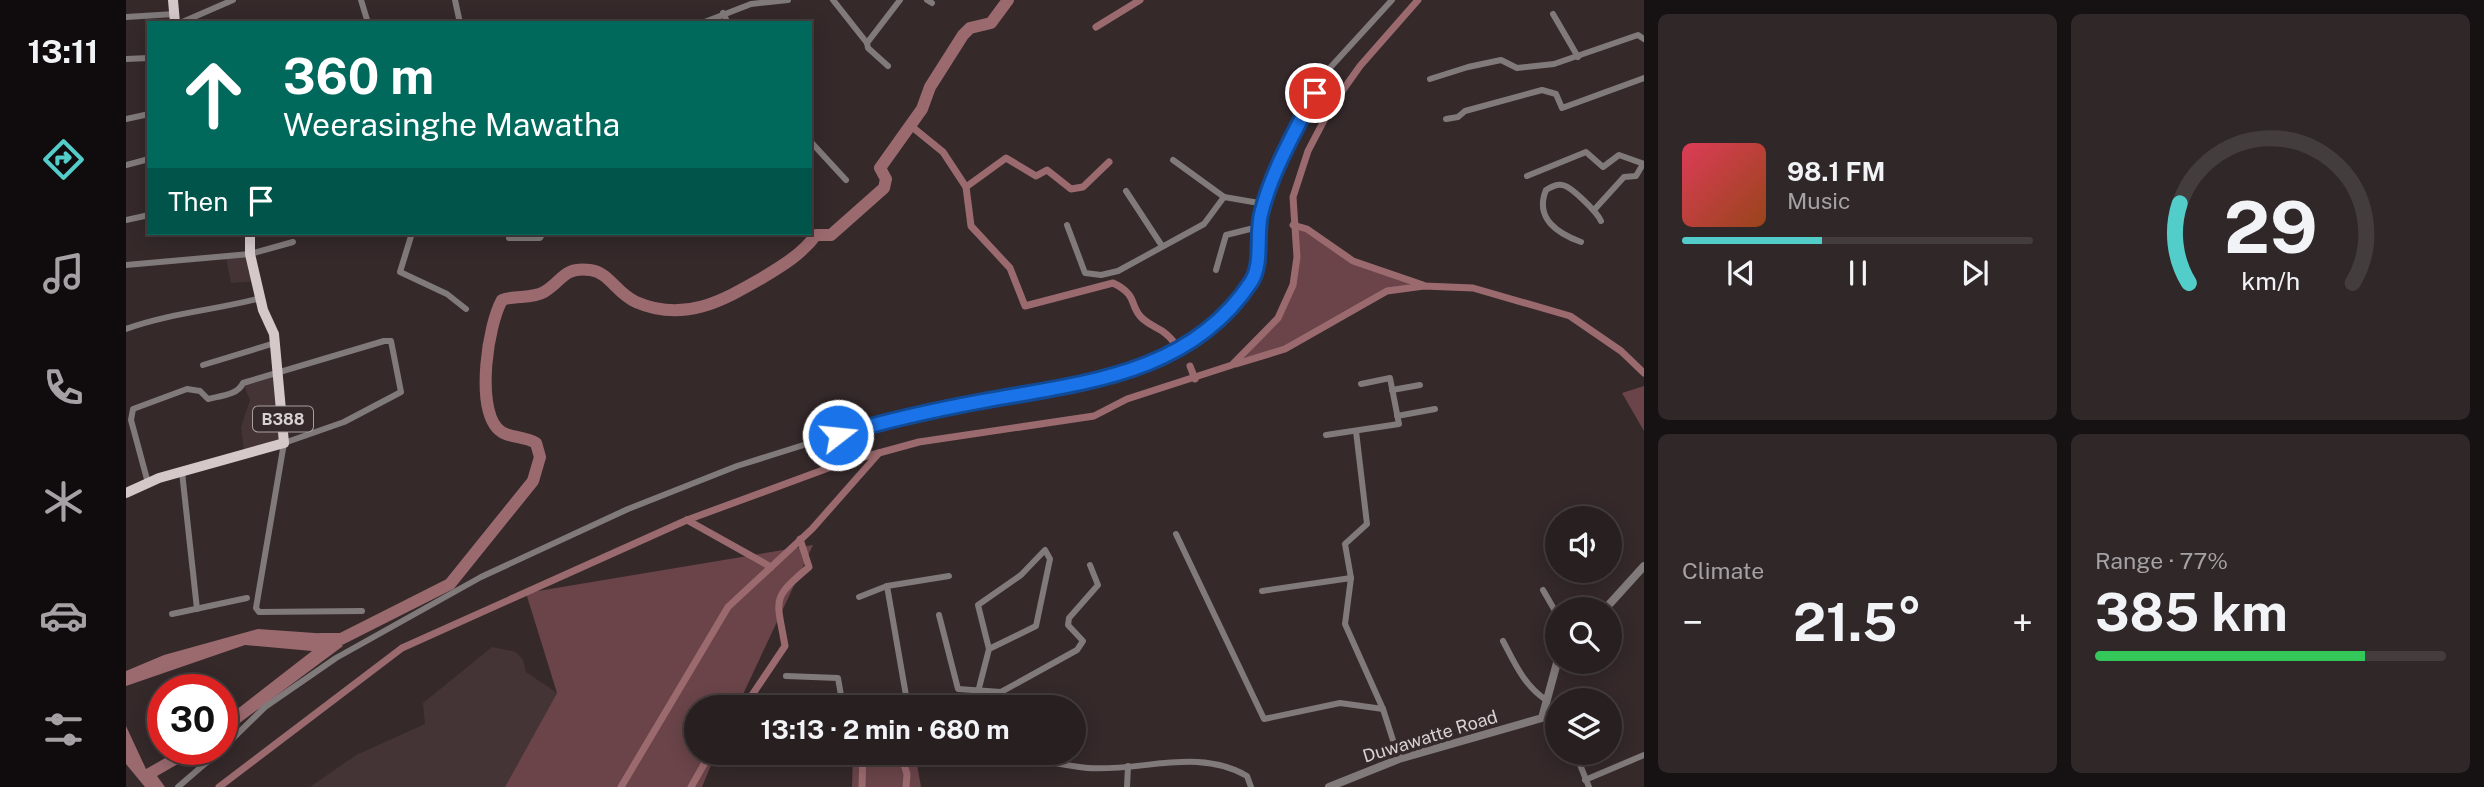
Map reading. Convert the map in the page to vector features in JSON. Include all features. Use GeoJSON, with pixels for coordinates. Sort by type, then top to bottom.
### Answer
{"type":"FeatureCollection","features":[{"type":"Feature","properties":{"kind":"main road"},"geometry":{"type":"LineString","coordinates":[[173,0],[177,20]]}},
{"type":"Feature","properties":{"kind":"main road","name":"B388"},"geometry":{"type":"LineString","coordinates":[[126,493],[182,472],[284,443],[275,343],[250,254],[250,235]]}},
{"type":"Feature","properties":{"kind":"street"},"geometry":{"type":"LineString","coordinates":[[126,17],[177,20],[233,0]]}},
{"type":"Feature","properties":{"kind":"street"},"geometry":{"type":"LineString","coordinates":[[361,0],[367,21]]}},
{"type":"Feature","properties":{"kind":"street"},"geometry":{"type":"LineString","coordinates":[[455,0],[460,21]]}},
{"type":"Feature","properties":{"kind":"street"},"geometry":{"type":"LineString","coordinates":[[706,21],[751,4],[788,0]]}},
{"type":"Feature","properties":{"kind":"street"},"geometry":{"type":"LineString","coordinates":[[833,0],[869,48],[888,66]]}},
{"type":"Feature","properties":{"kind":"street"},"geometry":{"type":"LineString","coordinates":[[867,43],[900,0]]}},
{"type":"Feature","properties":{"kind":"street"},"geometry":{"type":"LineString","coordinates":[[238,733],[265,707],[336,658],[481,577],[628,509],[737,466],[829,436],[981,401],[1104,379],[1173,354],[1220,318],[1251,282],[1256,266],[1258,227],[1291,140],[1328,70],[1392,0]]}},
{"type":"Feature","properties":{"kind":"street"},"geometry":{"type":"LineString","coordinates":[[723,13],[727,21]]}},
{"type":"Feature","properties":{"kind":"street"},"geometry":{"type":"LineString","coordinates":[[1553,14],[1578,57]]}},
{"type":"Feature","properties":{"kind":"street"},"geometry":{"type":"LineString","coordinates":[[1430,79],[1468,66],[1502,60],[1517,68],[1554,64],[1638,34],[1644,39]]}},
{"type":"Feature","properties":{"kind":"street"},"geometry":{"type":"LineString","coordinates":[[126,60],[147,58]]}},
{"type":"Feature","properties":{"kind":"street"},"geometry":{"type":"LineString","coordinates":[[1446,120],[1458,117],[1465,111],[1542,90],[1556,94],[1562,108],[1644,78]]}},
{"type":"Feature","properties":{"kind":"street"},"geometry":{"type":"LineString","coordinates":[[126,120],[147,115]]}},
{"type":"Feature","properties":{"kind":"street"},"geometry":{"type":"LineString","coordinates":[[812,143],[846,180]]}},
{"type":"Feature","properties":{"kind":"street"},"geometry":{"type":"LineString","coordinates":[[1527,177],[1586,152],[1603,167],[1619,155],[1643,164],[1636,176],[1624,177],[1594,210]]}},
{"type":"Feature","properties":{"kind":"street"},"geometry":{"type":"LineString","coordinates":[[126,165],[147,160]]}},
{"type":"Feature","properties":{"kind":"street"},"geometry":{"type":"LineString","coordinates":[[1173,160],[1224,197],[1265,204]]}},
{"type":"Feature","properties":{"kind":"street"},"geometry":{"type":"LineString","coordinates":[[1581,242],[1559,234],[1549,224],[1544,212],[1544,194],[1553,186],[1566,185],[1594,210],[1601,221]]}},
{"type":"Feature","properties":{"kind":"street"},"geometry":{"type":"LineString","coordinates":[[1126,191],[1162,246]]}},
{"type":"Feature","properties":{"kind":"street"},"geometry":{"type":"LineString","coordinates":[[1067,225],[1085,273],[1101,275],[1118,271],[1204,224],[1224,197]]}},
{"type":"Feature","properties":{"kind":"street"},"geometry":{"type":"LineString","coordinates":[[126,220],[147,215]]}},
{"type":"Feature","properties":{"kind":"street"},"geometry":{"type":"LineString","coordinates":[[1216,270],[1226,235],[1258,227]]}},
{"type":"Feature","properties":{"kind":"street"},"geometry":{"type":"LineString","coordinates":[[411,235],[400,272],[447,294],[466,309]]}},
{"type":"Feature","properties":{"kind":"street"},"geometry":{"type":"LineString","coordinates":[[509,238],[540,238],[542,235]]}},
{"type":"Feature","properties":{"kind":"street"},"geometry":{"type":"LineString","coordinates":[[126,265],[250,254],[293,242]]}},
{"type":"Feature","properties":{"kind":"street"},"geometry":{"type":"LineString","coordinates":[[126,329],[163,317],[223,308],[261,298]]}},
{"type":"Feature","properties":{"kind":"street"},"geometry":{"type":"LineString","coordinates":[[148,483],[131,420],[133,409],[187,389],[200,391],[208,399],[218,397],[238,391],[243,383],[384,341],[394,346],[401,387],[396,396],[344,422],[284,443],[256,608],[259,612],[362,611]]}},
{"type":"Feature","properties":{"kind":"street"},"geometry":{"type":"LineString","coordinates":[[203,365],[275,343]]}},
{"type":"Feature","properties":{"kind":"street"},"geometry":{"type":"LineString","coordinates":[[1326,435],[1399,425],[1390,378],[1361,384]]}},
{"type":"Feature","properties":{"kind":"street"},"geometry":{"type":"LineString","coordinates":[[1392,390],[1420,385]]}},
{"type":"Feature","properties":{"kind":"street"},"geometry":{"type":"LineString","coordinates":[[1397,416],[1435,409]]}},
{"type":"Feature","properties":{"kind":"street"},"geometry":{"type":"LineString","coordinates":[[1356,431],[1367,524],[1345,544],[1351,578],[1345,624],[1383,709],[1399,759]]}},
{"type":"Feature","properties":{"kind":"street"},"geometry":{"type":"LineString","coordinates":[[182,472],[197,609]]}},
{"type":"Feature","properties":{"kind":"street"},"geometry":{"type":"LineString","coordinates":[[1176,534],[1264,719],[1340,704],[1383,709]]}},
{"type":"Feature","properties":{"kind":"street"},"geometry":{"type":"LineString","coordinates":[[980,695],[979,688],[989,649],[978,605],[1021,575],[1045,550],[1050,559],[1036,626],[989,649]]}},
{"type":"Feature","properties":{"kind":"street"},"geometry":{"type":"LineString","coordinates":[[939,615],[958,689],[979,688],[1001,692],[1077,650],[1083,642],[1068,625],[1069,618],[1098,585],[1090,565]]}},
{"type":"Feature","properties":{"kind":"street"},"geometry":{"type":"LineString","coordinates":[[1617,597],[1643,571]]}},
{"type":"Feature","properties":{"kind":"street"},"geometry":{"type":"LineString","coordinates":[[859,597],[887,586],[948,576]]}},
{"type":"Feature","properties":{"kind":"street"},"geometry":{"type":"LineString","coordinates":[[1262,591],[1351,578]]}},
{"type":"Feature","properties":{"kind":"street"},"geometry":{"type":"LineString","coordinates":[[887,586],[906,695]]}},
{"type":"Feature","properties":{"kind":"street"},"geometry":{"type":"LineString","coordinates":[[1543,590],[1547,597]]}},
{"type":"Feature","properties":{"kind":"street"},"geometry":{"type":"LineString","coordinates":[[172,614],[247,598]]}},
{"type":"Feature","properties":{"kind":"street"},"geometry":{"type":"LineString","coordinates":[[1503,640],[1519,673],[1534,692],[1545,699]]}},
{"type":"Feature","properties":{"kind":"street"},"geometry":{"type":"LineString","coordinates":[[786,676],[838,678],[840,695]]}},
{"type":"Feature","properties":{"kind":"street"},"geometry":{"type":"LineString","coordinates":[[1545,704],[1542,718],[1545,717]]}},
{"type":"Feature","properties":{"kind":"street","name":"Duwawatte Road"},"geometry":{"type":"LineString","coordinates":[[1328,787],[1399,759],[1542,718]]}},
{"type":"Feature","properties":{"kind":"street"},"geometry":{"type":"LineString","coordinates":[[1586,780],[1644,755]]}},
{"type":"Feature","properties":{"kind":"street"},"geometry":{"type":"LineString","coordinates":[[1071,765],[1088,768],[1187,761],[1228,765],[1247,776],[1251,787]]}},
{"type":"Feature","properties":{"kind":"street"},"geometry":{"type":"LineString","coordinates":[[178,787],[203,765]]}},
{"type":"Feature","properties":{"kind":"street"},"geometry":{"type":"LineString","coordinates":[[1580,765],[1590,787]]}},
{"type":"Feature","properties":{"kind":"street"},"geometry":{"type":"LineString","coordinates":[[1127,787],[1128,766]]}},
{"type":"Feature","properties":{"kind":"shaded area"},"geometry":{"type":"Polygon","coordinates":[[[1295,227],[1307,232],[1351,262],[1412,284],[1388,289],[1285,347],[1243,359],[1281,314],[1294,286],[1297,269],[1295,227]]]}},
{"type":"Feature","properties":{"kind":"shaded area"},"geometry":{"type":"Polygon","coordinates":[[[250,254],[256,281],[231,283],[226,258],[250,254]]]}},
{"type":"Feature","properties":{"kind":"shaded area"},"geometry":{"type":"Polygon","coordinates":[[[279,372],[284,443],[244,450],[241,427],[250,400],[243,383],[279,372]]]}},
{"type":"Feature","properties":{"kind":"shaded area"},"geometry":{"type":"Polygon","coordinates":[[[1644,386],[1644,431],[1622,393],[1644,386]]]}},
{"type":"Feature","properties":{"kind":"shaded area"},"geometry":{"type":"Polygon","coordinates":[[[813,545],[743,695],[684,695],[684,765],[711,765],[702,787],[505,787],[557,693],[526,593],[813,545]]]}},
{"type":"Feature","properties":{"kind":"shaded area"},"geometry":{"type":"Polygon","coordinates":[[[258,629],[329,634],[343,646],[238,724],[238,709],[312,651],[245,645],[161,674],[147,674],[147,679],[126,686],[126,671],[164,655],[258,629]]]}},
{"type":"Feature","properties":{"kind":"shaded area"},"geometry":{"type":"Polygon","coordinates":[[[492,647],[516,652],[523,660],[526,672],[557,693],[505,787],[310,787],[356,755],[425,724],[423,703],[492,647]]]}},
{"type":"Feature","properties":{"kind":"shaded area"},"geometry":{"type":"Polygon","coordinates":[[[126,726],[146,769],[153,765],[176,765],[157,776],[165,787],[145,787],[126,764],[126,726]]]}},
{"type":"Feature","properties":{"kind":"shaded area"},"geometry":{"type":"Polygon","coordinates":[[[853,765],[917,765],[921,787],[852,787],[853,765]]]}},
{"type":"Feature","properties":{"kind":"waterway"},"geometry":{"type":"LineString","coordinates":[[321,639],[341,639],[450,584],[533,481],[540,457],[536,443],[497,428],[487,401],[486,364],[492,327],[502,300],[539,294],[568,273],[590,270],[608,279],[636,302],[654,308],[686,310],[717,301],[762,278],[798,254],[816,235],[831,235],[884,188],[886,179],[880,168],[922,109],[930,87],[963,35],[970,28],[991,23],[1008,0]]}},
{"type":"Feature","properties":{"kind":"waterway"},"geometry":{"type":"LineString","coordinates":[[1096,27],[1140,0]]}},
{"type":"Feature","properties":{"kind":"waterway"},"geometry":{"type":"LineString","coordinates":[[219,787],[402,648],[687,520],[842,463],[919,442],[1094,416],[1127,399],[1232,365],[1278,318],[1293,285],[1297,257],[1293,197],[1308,151],[1331,107],[1360,66],[1418,0]]}},
{"type":"Feature","properties":{"kind":"waterway"},"geometry":{"type":"LineString","coordinates":[[911,126],[943,152],[966,187],[971,226],[1010,268],[1025,306],[1113,283],[1127,292],[1143,319],[1163,332],[1177,346]]}},
{"type":"Feature","properties":{"kind":"waterway"},"geometry":{"type":"LineString","coordinates":[[966,187],[1006,158],[1036,176],[1047,170],[1071,189],[1083,187],[1109,162]]}},
{"type":"Feature","properties":{"kind":"waterway"},"geometry":{"type":"LineString","coordinates":[[1293,225],[1307,229],[1353,261],[1423,285]]}},
{"type":"Feature","properties":{"kind":"waterway"},"geometry":{"type":"LineString","coordinates":[[1236,364],[1285,349],[1387,291],[1424,286],[1473,288],[1570,316],[1621,351],[1644,373]]}},
{"type":"Feature","properties":{"kind":"waterway"},"geometry":{"type":"LineString","coordinates":[[1190,366],[1195,379]]}},
{"type":"Feature","properties":{"kind":"waterway"},"geometry":{"type":"LineString","coordinates":[[621,787],[728,607],[812,529],[879,453]]}},
{"type":"Feature","properties":{"kind":"waterway"},"geometry":{"type":"LineString","coordinates":[[687,520],[771,567]]}},
{"type":"Feature","properties":{"kind":"waterway"},"geometry":{"type":"LineString","coordinates":[[752,695],[785,646],[779,601],[788,587],[809,567],[800,539]]}},
{"type":"Feature","properties":{"kind":"waterway"},"geometry":{"type":"LineString","coordinates":[[691,787],[704,765]]}},
{"type":"Feature","properties":{"kind":"waterway"},"geometry":{"type":"LineString","coordinates":[[862,787],[863,765]]}},
{"type":"Feature","properties":{"kind":"waterway"},"geometry":{"type":"LineString","coordinates":[[904,765],[906,787]]}},
{"type":"Feature","properties":{"kind":"route"},"geometry":{"type":"LineString","coordinates":[[838,435],[981,401],[1104,379],[1173,354],[1220,318],[1255,275],[1261,211],[1291,140],[1315,93]]}}]}
